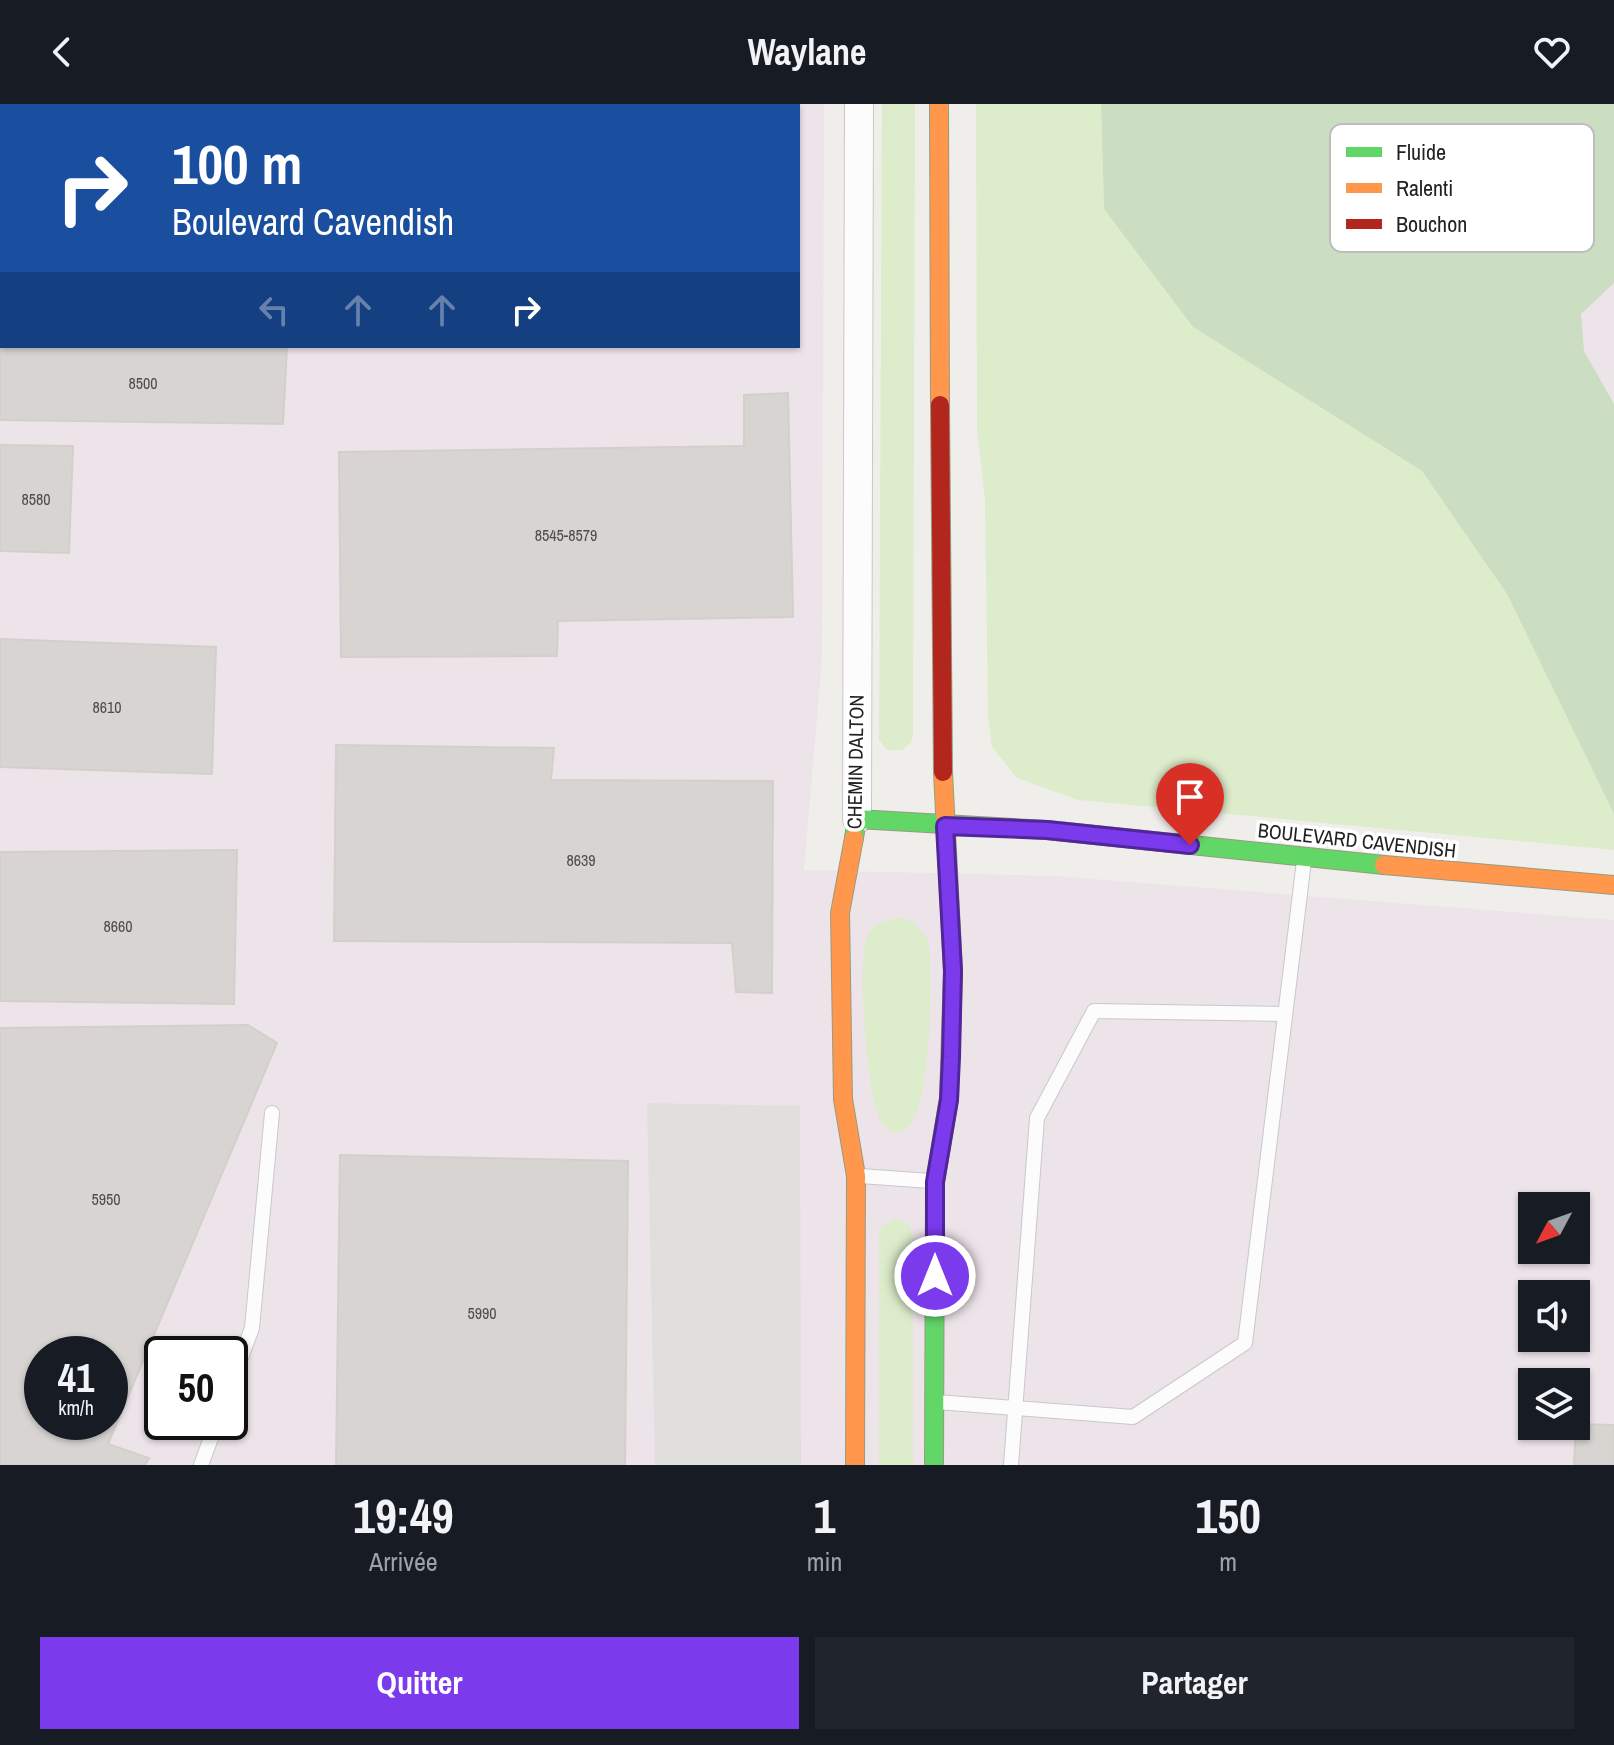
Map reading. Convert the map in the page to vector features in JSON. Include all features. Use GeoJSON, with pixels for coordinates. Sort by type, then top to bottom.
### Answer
{"type":"FeatureCollection","features":[{"type":"Feature","properties":{"kind":"main road"},"geometry":{"type":"LineString","coordinates":[[934,1465],[935,1182],[949,1100],[953,971],[945,826],[939,546],[939,104]]}},
{"type":"Feature","properties":{"kind":"main road","name":"BOULEVARD CAVENDISH"},"geometry":{"type":"LineString","coordinates":[[857,819],[1047,830],[1614,885]]}},
{"type":"Feature","properties":{"kind":"main road","name":"CHEMIN DALTON"},"geometry":{"type":"LineString","coordinates":[[855,1465],[856,1176],[843,1099],[840,913],[857,819]]}},
{"type":"Feature","properties":{"kind":"street","name":"CHEMIN DALTON"},"geometry":{"type":"LineString","coordinates":[[857,819],[859,104]]}},
{"type":"Feature","properties":{"kind":"lane"},"geometry":{"type":"LineString","coordinates":[[934,1402],[1133,1417],[1245,1343],[1305,857]]}},
{"type":"Feature","properties":{"kind":"lane"},"geometry":{"type":"LineString","coordinates":[[1011,1465],[1037,1118],[1094,1011],[1285,1014]]}},
{"type":"Feature","properties":{"kind":"lane"},"geometry":{"type":"LineString","coordinates":[[248,1339],[252,1328],[272,1113]]}},
{"type":"Feature","properties":{"kind":"lane"},"geometry":{"type":"LineString","coordinates":[[856,1176],[935,1182]]}},
{"type":"Feature","properties":{"kind":"lane"},"geometry":{"type":"LineString","coordinates":[[201,1465],[210,1440]]}},
{"type":"Feature","properties":{"kind":"shaded area"},"geometry":{"type":"Polygon","coordinates":[[[800,104],[824,104],[822,659],[804,870],[1055,876],[1614,920],[1614,1465],[0,1465],[0,348],[800,348],[800,104]]]}},
{"type":"Feature","properties":{"kind":"shaded area"},"geometry":{"type":"Polygon","coordinates":[[[1614,104],[1614,438],[1565,362],[1586,252],[1594,252],[1594,209],[1614,104]]]}},
{"type":"Feature","properties":{"kind":"shaded area"},"geometry":{"type":"Polygon","coordinates":[[[647,1103],[800,1106],[801,1465],[655,1465],[647,1103]]]}},
{"type":"Feature","properties":{"kind":"green space"},"geometry":{"type":"Polygon","coordinates":[[[882,104],[915,104],[913,735],[911,742],[902,750],[887,750],[879,740],[882,104]]]}},
{"type":"Feature","properties":{"kind":"green space"},"geometry":{"type":"Polygon","coordinates":[[[976,104],[1101,104],[1104,209],[1193,327],[1422,471],[1507,594],[1614,814],[1614,850],[1078,800],[1017,778],[992,747],[988,715],[985,500],[977,428],[976,104]]]}},
{"type":"Feature","properties":{"kind":"green space"},"geometry":{"type":"Polygon","coordinates":[[[1101,104],[1614,104],[1614,283],[1581,314],[1584,351],[1614,404],[1614,814],[1507,594],[1422,471],[1193,327],[1104,209],[1101,104]]]}},
{"type":"Feature","properties":{"kind":"green space"},"geometry":{"type":"Polygon","coordinates":[[[902,918],[913,922],[928,939],[931,979],[929,1035],[923,1089],[917,1111],[908,1127],[894,1133],[881,1121],[874,1101],[865,1026],[863,972],[864,951],[870,933],[881,923],[902,918]]]}},
{"type":"Feature","properties":{"kind":"green space"},"geometry":{"type":"Polygon","coordinates":[[[895,1218],[909,1224],[913,1238],[913,1465],[879,1465],[879,1233],[882,1226],[895,1218]]]}},
{"type":"Feature","properties":{"kind":"building"},"geometry":{"type":"Polygon","coordinates":[[[0,348],[287,348],[283,424],[0,420],[0,348]]]}},
{"type":"Feature","properties":{"kind":"building"},"geometry":{"type":"Polygon","coordinates":[[[788,393],[793,617],[558,621],[557,656],[341,657],[339,452],[744,446],[744,395],[788,393]]]}},
{"type":"Feature","properties":{"kind":"building"},"geometry":{"type":"Polygon","coordinates":[[[0,445],[73,446],[69,553],[0,551],[0,445]]]}},
{"type":"Feature","properties":{"kind":"building"},"geometry":{"type":"Polygon","coordinates":[[[0,639],[216,647],[212,774],[0,767],[0,639]]]}},
{"type":"Feature","properties":{"kind":"building"},"geometry":{"type":"Polygon","coordinates":[[[336,745],[554,748],[551,780],[773,781],[772,993],[736,992],[732,943],[334,941],[336,745]]]}},
{"type":"Feature","properties":{"kind":"building"},"geometry":{"type":"Polygon","coordinates":[[[237,850],[234,1004],[0,1001],[0,852],[237,850]]]}},
{"type":"Feature","properties":{"kind":"building"},"geometry":{"type":"Polygon","coordinates":[[[248,1025],[277,1043],[154,1336],[144,1336],[144,1359],[128,1397],[128,1336],[24,1336],[24,1440],[110,1440],[108,1444],[149,1458],[145,1465],[0,1465],[0,1028],[248,1025]]]}},
{"type":"Feature","properties":{"kind":"building"},"geometry":{"type":"Polygon","coordinates":[[[340,1155],[628,1161],[625,1465],[336,1465],[340,1155]]]}},
{"type":"Feature","properties":{"kind":"building"},"geometry":{"type":"Polygon","coordinates":[[[1590,1424],[1614,1425],[1614,1465],[1574,1465],[1575,1440],[1590,1440],[1590,1424]]]}},
{"type":"Feature","properties":{"kind":"traffic: fast"},"geometry":{"type":"LineString","coordinates":[[854,838],[857,819],[1047,830],[1384,865]]}},
{"type":"Feature","properties":{"kind":"traffic: fast"},"geometry":{"type":"LineString","coordinates":[[934,1465],[935,1182],[949,1098]]}},
{"type":"Feature","properties":{"kind":"traffic: slow"},"geometry":{"type":"LineString","coordinates":[[939,104],[940,405]]}},
{"type":"Feature","properties":{"kind":"traffic: slow"},"geometry":{"type":"LineString","coordinates":[[943,772],[953,971],[949,1098]]}},
{"type":"Feature","properties":{"kind":"traffic: slow"},"geometry":{"type":"LineString","coordinates":[[854,838],[840,913],[843,1099],[856,1176],[855,1465]]}},
{"type":"Feature","properties":{"kind":"traffic: slow"},"geometry":{"type":"LineString","coordinates":[[1384,865],[1614,885]]}},
{"type":"Feature","properties":{"kind":"traffic: jam"},"geometry":{"type":"LineString","coordinates":[[940,405],[943,772]]}},
{"type":"Feature","properties":{"kind":"route"},"geometry":{"type":"LineString","coordinates":[[935,1276],[935,1182],[949,1100],[953,971],[945,826],[1047,830],[1190,845]]}}]}
